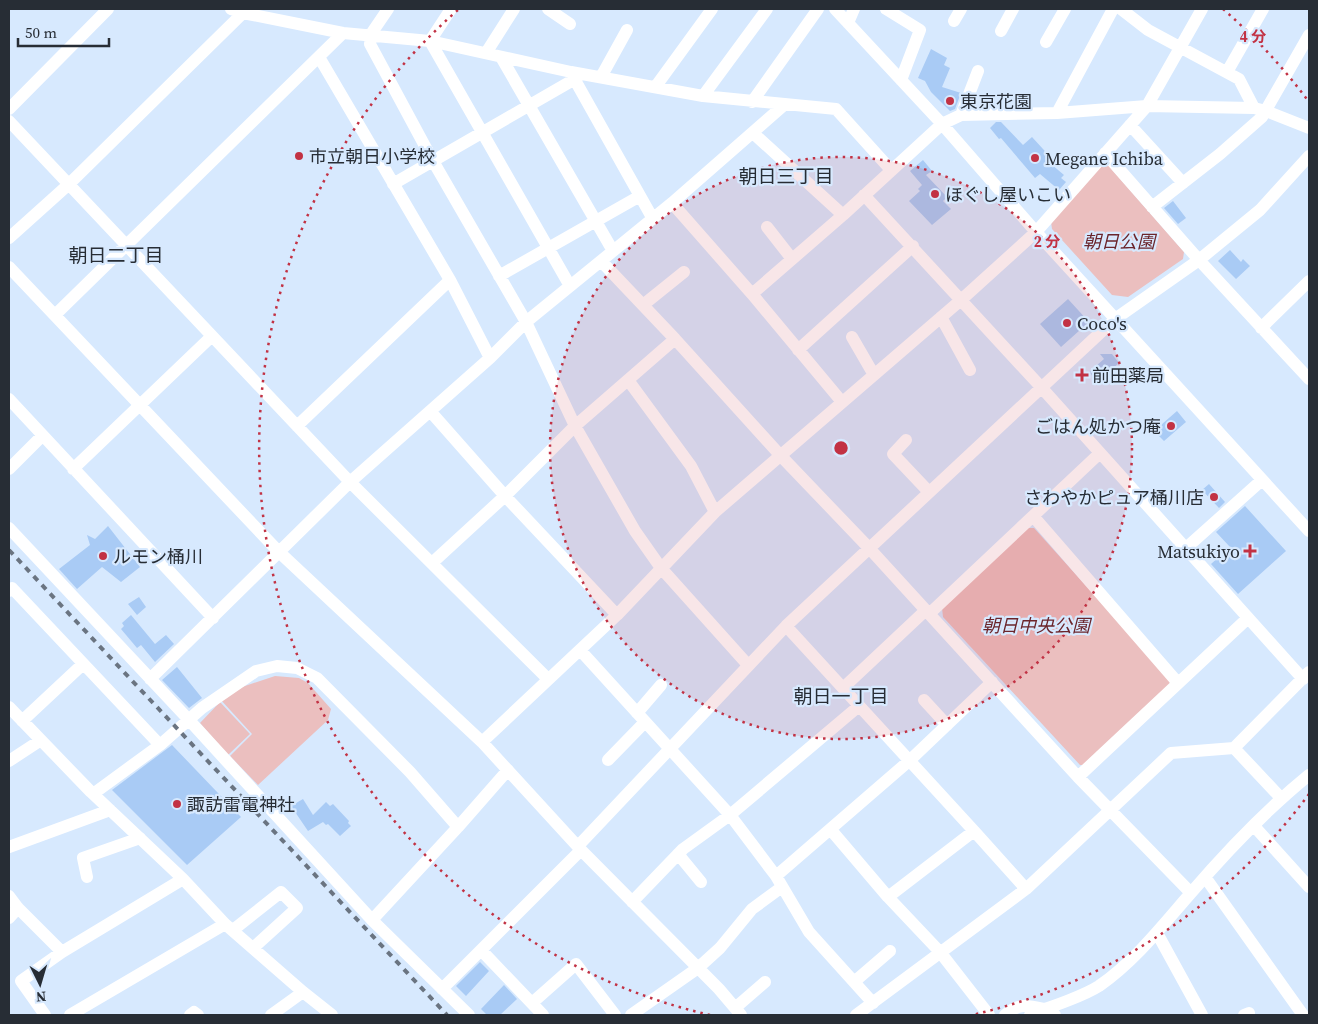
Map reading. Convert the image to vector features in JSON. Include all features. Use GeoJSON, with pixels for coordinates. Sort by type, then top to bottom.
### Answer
{"type":"FeatureCollection","features":[{"type":"Feature","properties":{"kind":"street"},"geometry":{"type":"LineString","coordinates":[[9,109],[107,9]]}},
{"type":"Feature","properties":{"kind":"street"},"geometry":{"type":"LineString","coordinates":[[388,9],[371,34],[370,44],[432,161],[526,322],[575,426],[635,531],[661,568],[748,665]]}},
{"type":"Feature","properties":{"kind":"street"},"geometry":{"type":"LineString","coordinates":[[430,41],[451,9]]}},
{"type":"Feature","properties":{"kind":"street"},"geometry":{"type":"LineString","coordinates":[[486,53],[514,9]]}},
{"type":"Feature","properties":{"kind":"street"},"geometry":{"type":"LineString","coordinates":[[548,9],[570,24]]}},
{"type":"Feature","properties":{"kind":"street"},"geometry":{"type":"LineString","coordinates":[[656,86],[712,9]]}},
{"type":"Feature","properties":{"kind":"street"},"geometry":{"type":"LineString","coordinates":[[703,96],[767,9]]}},
{"type":"Feature","properties":{"kind":"street"},"geometry":{"type":"LineString","coordinates":[[752,102],[818,9]]}},
{"type":"Feature","properties":{"kind":"street"},"geometry":{"type":"LineString","coordinates":[[835,9],[942,124],[1036,232],[1309,531]]}},
{"type":"Feature","properties":{"kind":"street"},"geometry":{"type":"LineString","coordinates":[[848,23],[854,9]]}},
{"type":"Feature","properties":{"kind":"street"},"geometry":{"type":"LineString","coordinates":[[886,9],[920,30],[901,80]]}},
{"type":"Feature","properties":{"kind":"street"},"geometry":{"type":"LineString","coordinates":[[954,21],[962,9]]}},
{"type":"Feature","properties":{"kind":"street"},"geometry":{"type":"LineString","coordinates":[[1001,32],[1013,9]]}},
{"type":"Feature","properties":{"kind":"street"},"geometry":{"type":"LineString","coordinates":[[1046,42],[1065,9]]}},
{"type":"Feature","properties":{"kind":"street"},"geometry":{"type":"LineString","coordinates":[[1057,113],[1113,9]]}},
{"type":"Feature","properties":{"kind":"street"},"geometry":{"type":"LineString","coordinates":[[1121,9],[1138,14],[1148,30],[1239,79],[1260,109],[1262,117],[1220,154],[1152,206]]}},
{"type":"Feature","properties":{"kind":"street"},"geometry":{"type":"LineString","coordinates":[[482,742],[617,615],[715,512],[961,300],[1036,232],[1147,106],[1202,9]]}},
{"type":"Feature","properties":{"kind":"street"},"geometry":{"type":"LineString","coordinates":[[1227,72],[1264,9]]}},
{"type":"Feature","properties":{"kind":"street"},"geometry":{"type":"LineString","coordinates":[[9,238],[68,185],[240,10],[343,33],[371,34],[430,41],[486,53],[573,76],[600,77],[703,96],[836,109],[891,170]]}},
{"type":"Feature","properties":{"kind":"street"},"geometry":{"type":"LineString","coordinates":[[600,77],[627,30]]}},
{"type":"Feature","properties":{"kind":"street"},"geometry":{"type":"LineString","coordinates":[[54,316],[343,33]]}},
{"type":"Feature","properties":{"kind":"street"},"geometry":{"type":"LineString","coordinates":[[430,41],[570,286]]}},
{"type":"Feature","properties":{"kind":"street"},"geometry":{"type":"LineString","coordinates":[[1260,109],[1307,43]]}},
{"type":"Feature","properties":{"kind":"street"},"geometry":{"type":"LineString","coordinates":[[319,57],[450,280],[490,358]]}},
{"type":"Feature","properties":{"kind":"street"},"geometry":{"type":"LineString","coordinates":[[500,57],[612,252]]}},
{"type":"Feature","properties":{"kind":"street"},"geometry":{"type":"LineString","coordinates":[[961,115],[978,71]]}},
{"type":"Feature","properties":{"kind":"street"},"geometry":{"type":"LineString","coordinates":[[393,184],[529,106],[573,76]]}},
{"type":"Feature","properties":{"kind":"street"},"geometry":{"type":"LineString","coordinates":[[573,76],[653,219]]}},
{"type":"Feature","properties":{"kind":"street"},"geometry":{"type":"LineString","coordinates":[[150,679],[350,482],[490,358],[526,322],[672,203],[784,104]]}},
{"type":"Feature","properties":{"kind":"street"},"geometry":{"type":"LineString","coordinates":[[752,294],[942,124],[961,115],[1057,113],[1147,106],[1260,109],[1309,128]]}},
{"type":"Feature","properties":{"kind":"street"},"geometry":{"type":"LineString","coordinates":[[9,121],[350,482],[548,679]]}},
{"type":"Feature","properties":{"kind":"street"},"geometry":{"type":"LineString","coordinates":[[1130,125],[1183,183]]}},
{"type":"Feature","properties":{"kind":"street"},"geometry":{"type":"LineString","coordinates":[[753,133],[843,214]]}},
{"type":"Feature","properties":{"kind":"street"},"geometry":{"type":"LineString","coordinates":[[1105,153],[1199,260],[1309,379]]}},
{"type":"Feature","properties":{"kind":"street"},"geometry":{"type":"LineString","coordinates":[[442,989],[482,950],[579,848],[670,748],[786,626],[1115,319],[1199,260],[1260,210],[1309,156]]}},
{"type":"Feature","properties":{"kind":"street"},"geometry":{"type":"LineString","coordinates":[[856,1015],[1026,889],[1171,753],[1234,748],[1306,676],[1248,618],[913,246],[864,195]]}},
{"type":"Feature","properties":{"kind":"street"},"geometry":{"type":"LineString","coordinates":[[499,276],[640,196]]}},
{"type":"Feature","properties":{"kind":"street"},"geometry":{"type":"LineString","coordinates":[[672,203],[752,294],[842,402]]}},
{"type":"Feature","properties":{"kind":"street"},"geometry":{"type":"LineString","coordinates":[[767,227],[792,259]]}},
{"type":"Feature","properties":{"kind":"street"},"geometry":{"type":"LineString","coordinates":[[798,350],[913,246]]}},
{"type":"Feature","properties":{"kind":"street"},"geometry":{"type":"LineString","coordinates":[[601,261],[676,339],[780,455],[869,548],[1078,777],[1191,893]]}},
{"type":"Feature","properties":{"kind":"street"},"geometry":{"type":"LineString","coordinates":[[9,268],[278,551],[482,742],[579,848],[719,989],[738,1012],[765,982]]}},
{"type":"Feature","properties":{"kind":"street"},"geometry":{"type":"LineString","coordinates":[[643,305],[684,272]]}},
{"type":"Feature","properties":{"kind":"street"},"geometry":{"type":"LineString","coordinates":[[297,426],[450,280]]}},
{"type":"Feature","properties":{"kind":"street"},"geometry":{"type":"LineString","coordinates":[[1261,328],[1309,281]]}},
{"type":"Feature","properties":{"kind":"street"},"geometry":{"type":"LineString","coordinates":[[941,317],[970,370]]}},
{"type":"Feature","properties":{"kind":"street"},"geometry":{"type":"LineString","coordinates":[[72,469],[212,336]]}},
{"type":"Feature","properties":{"kind":"street"},"geometry":{"type":"LineString","coordinates":[[852,337],[874,375]]}},
{"type":"Feature","properties":{"kind":"street"},"geometry":{"type":"LineString","coordinates":[[432,563],[505,496],[575,426],[676,339]]}},
{"type":"Feature","properties":{"kind":"street"},"geometry":{"type":"LineString","coordinates":[[628,380],[691,466],[715,512]]}},
{"type":"Feature","properties":{"kind":"street"},"geometry":{"type":"LineString","coordinates":[[9,399],[212,618]]}},
{"type":"Feature","properties":{"kind":"street"},"geometry":{"type":"LineString","coordinates":[[430,411],[505,496],[617,615]]}},
{"type":"Feature","properties":{"kind":"street"},"geometry":{"type":"LineString","coordinates":[[10,465],[42,436]]}},
{"type":"Feature","properties":{"kind":"street"},"geometry":{"type":"LineString","coordinates":[[906,440],[893,454],[929,492]]}},
{"type":"Feature","properties":{"kind":"street"},"geometry":{"type":"LineString","coordinates":[[843,688],[1100,453]]}},
{"type":"Feature","properties":{"kind":"street"},"geometry":{"type":"LineString","coordinates":[[1186,548],[1262,480]]}},
{"type":"Feature","properties":{"kind":"street"},"geometry":{"type":"LineString","coordinates":[[1033,516],[1178,683]]}},
{"type":"Feature","properties":{"kind":"street"},"geometry":{"type":"LineString","coordinates":[[9,528],[189,720],[372,920],[469,1015]]}},
{"type":"Feature","properties":{"kind":"street"},"geometry":{"type":"LineString","coordinates":[[9,591],[12,588],[160,745]]}},
{"type":"Feature","properties":{"kind":"street"},"geometry":{"type":"LineString","coordinates":[[1078,777],[1248,618]]}},
{"type":"Feature","properties":{"kind":"street"},"geometry":{"type":"LineString","coordinates":[[786,626],[1026,889]]}},
{"type":"Feature","properties":{"kind":"street"},"geometry":{"type":"LineString","coordinates":[[580,650],[730,816],[779,882],[809,932],[873,1003]]}},
{"type":"Feature","properties":{"kind":"street"},"geometry":{"type":"LineString","coordinates":[[22,720],[83,664]]}},
{"type":"Feature","properties":{"kind":"street"},"geometry":{"type":"LineString","coordinates":[[93,794],[160,745],[233,685],[256,671],[277,666],[297,668],[317,678],[410,772],[458,827]]}},
{"type":"Feature","properties":{"kind":"street"},"geometry":{"type":"LineString","coordinates":[[631,1015],[698,968],[720,948],[752,910],[831,830],[909,761],[992,682]]}},
{"type":"Feature","properties":{"kind":"street"},"geometry":{"type":"LineString","coordinates":[[608,760],[641,717],[661,685]]}},
{"type":"Feature","properties":{"kind":"street"},"geometry":{"type":"LineString","coordinates":[[924,700],[947,725]]}},
{"type":"Feature","properties":{"kind":"street"},"geometry":{"type":"LineString","coordinates":[[632,902],[683,849],[730,816],[859,706]]}},
{"type":"Feature","properties":{"kind":"street"},"geometry":{"type":"LineString","coordinates":[[9,707],[93,794],[183,879],[229,927],[332,1015]]}},
{"type":"Feature","properties":{"kind":"street"},"geometry":{"type":"LineString","coordinates":[[9,761],[41,740]]}},
{"type":"Feature","properties":{"kind":"street"},"geometry":{"type":"LineString","coordinates":[[1234,748],[1281,798]]}},
{"type":"Feature","properties":{"kind":"street"},"geometry":{"type":"LineString","coordinates":[[372,920],[508,770]]}},
{"type":"Feature","properties":{"kind":"street"},"geometry":{"type":"LineString","coordinates":[[1030,1015],[1053,1012],[1098,987],[1129,961],[1157,933],[1206,876],[1281,798],[1309,775]]}},
{"type":"Feature","properties":{"kind":"street"},"geometry":{"type":"LineString","coordinates":[[9,847],[110,810]]}},
{"type":"Feature","properties":{"kind":"street"},"geometry":{"type":"LineString","coordinates":[[1254,826],[1309,887]]}},
{"type":"Feature","properties":{"kind":"street"},"geometry":{"type":"LineString","coordinates":[[831,830],[888,897],[940,952],[988,1015]]}},
{"type":"Feature","properties":{"kind":"street"},"geometry":{"type":"LineString","coordinates":[[888,897],[974,831]]}},
{"type":"Feature","properties":{"kind":"street"},"geometry":{"type":"LineString","coordinates":[[87,877],[83,858],[140,838]]}},
{"type":"Feature","properties":{"kind":"street"},"geometry":{"type":"LineString","coordinates":[[678,854],[701,882]]}},
{"type":"Feature","properties":{"kind":"street"},"geometry":{"type":"LineString","coordinates":[[1206,876],[1303,1015]]}},
{"type":"Feature","properties":{"kind":"street"},"geometry":{"type":"LineString","coordinates":[[42,1015],[21,981],[62,952],[183,879]]}},
{"type":"Feature","properties":{"kind":"street"},"geometry":{"type":"LineString","coordinates":[[71,1015],[229,927],[281,892],[297,908],[253,948]]}},
{"type":"Feature","properties":{"kind":"street"},"geometry":{"type":"LineString","coordinates":[[9,896],[18,908],[62,952]]}},
{"type":"Feature","properties":{"kind":"street"},"geometry":{"type":"LineString","coordinates":[[9,918],[18,908]]}},
{"type":"Feature","properties":{"kind":"street"},"geometry":{"type":"LineString","coordinates":[[1157,933],[1202,1015]]}},
{"type":"Feature","properties":{"kind":"street"},"geometry":{"type":"LineString","coordinates":[[482,950],[544,1015]]}},
{"type":"Feature","properties":{"kind":"street"},"geometry":{"type":"LineString","coordinates":[[854,982],[890,951]]}},
{"type":"Feature","properties":{"kind":"street"},"geometry":{"type":"LineString","coordinates":[[532,1003],[576,964],[615,1015]]}},
{"type":"Feature","properties":{"kind":"street"},"geometry":{"type":"LineString","coordinates":[[271,1015],[303,992]]}},
{"type":"Feature","properties":{"kind":"street"},"geometry":{"type":"LineString","coordinates":[[1005,1015],[1011,1010],[1025,1005],[1053,1012]]}},
{"type":"Feature","properties":{"kind":"street"},"geometry":{"type":"LineString","coordinates":[[190,1015],[194,1012],[198,1015]]}},
{"type":"Feature","properties":{"kind":"green space","name":"朝日公園"},"geometry":{"type":"Polygon","coordinates":[[[1108,165],[1184,252],[1183,259],[1128,297],[1112,295],[1052,229],[1051,222],[1101,166],[1108,165]]]}},
{"type":"Feature","properties":{"kind":"green space","name":"朝日中央公園"},"geometry":{"type":"Polygon","coordinates":[[[1027,528],[1034,528],[1169,678],[1170,684],[1083,765],[1080,765],[943,617],[942,608],[1027,528]]]}},
{"type":"Feature","properties":{"kind":"green space"},"geometry":{"type":"Polygon","coordinates":[[[275,676],[299,678],[308,683],[331,709],[328,720],[258,785],[230,756],[252,734],[220,699],[233,690],[275,676]]]}},
{"type":"Feature","properties":{"kind":"green space"},"geometry":{"type":"Polygon","coordinates":[[[220,702],[250,734],[228,755],[200,723],[220,702]]]}},
{"type":"Feature","properties":{"kind":"building"},"geometry":{"type":"Polygon","coordinates":[[[931,49],[947,58],[944,65],[950,68],[942,87],[961,93],[955,109],[950,111],[931,92],[925,81],[918,78],[931,49]]]}},
{"type":"Feature","properties":{"kind":"building"},"geometry":{"type":"Polygon","coordinates":[[[996,122],[1001,122],[1023,145],[1032,137],[1054,161],[1051,164],[1064,175],[1061,178],[1066,182],[1059,190],[1040,174],[1035,178],[990,128],[996,122]]]}},
{"type":"Feature","properties":{"kind":"building"},"geometry":{"type":"Polygon","coordinates":[[[923,160],[932,171],[926,175],[947,197],[943,201],[951,209],[932,225],[909,201],[920,191],[918,189],[922,185],[910,171],[923,160]]]}},
{"type":"Feature","properties":{"kind":"building"},"geometry":{"type":"Polygon","coordinates":[[[1173,201],[1186,218],[1178,224],[1164,208],[1173,201]]]}},
{"type":"Feature","properties":{"kind":"building"},"geometry":{"type":"Polygon","coordinates":[[[1230,250],[1241,262],[1243,259],[1250,266],[1236,279],[1218,261],[1230,250]]]}},
{"type":"Feature","properties":{"kind":"building"},"geometry":{"type":"Polygon","coordinates":[[[1068,299],[1089,322],[1061,347],[1040,324],[1068,299]]]}},
{"type":"Feature","properties":{"kind":"building"},"geometry":{"type":"Polygon","coordinates":[[[1100,354],[1112,354],[1119,363],[1111,370],[1114,373],[1100,385],[1089,372],[1104,359],[1100,354]]]}},
{"type":"Feature","properties":{"kind":"building"},"geometry":{"type":"Polygon","coordinates":[[[1177,411],[1186,422],[1164,441],[1154,431],[1177,411]]]}},
{"type":"Feature","properties":{"kind":"building"},"geometry":{"type":"Polygon","coordinates":[[[1209,484],[1225,502],[1219,508],[1202,490],[1209,484]]]}},
{"type":"Feature","properties":{"kind":"building"},"geometry":{"type":"Polygon","coordinates":[[[1245,506],[1286,551],[1238,594],[1211,564],[1230,547],[1216,532],[1245,506]]]}},
{"type":"Feature","properties":{"kind":"building","name":"ルモン桶川"},"geometry":{"type":"Polygon","coordinates":[[[108,526],[140,567],[121,582],[102,567],[77,589],[59,569],[90,545],[87,535],[95,539],[108,526]]]}},
{"type":"Feature","properties":{"kind":"building"},"geometry":{"type":"Polygon","coordinates":[[[139,597],[146,607],[137,615],[128,604],[139,597]]]}},
{"type":"Feature","properties":{"kind":"building"},"geometry":{"type":"Polygon","coordinates":[[[131,615],[155,644],[166,635],[174,644],[155,662],[141,645],[137,648],[121,629],[124,626],[122,623],[131,615]]]}},
{"type":"Feature","properties":{"kind":"building"},"geometry":{"type":"Polygon","coordinates":[[[177,667],[202,698],[189,708],[162,680],[177,667]]]}},
{"type":"Feature","properties":{"kind":"building","name":"諏訪雷電神社"},"geometry":{"type":"Polygon","coordinates":[[[172,745],[241,817],[187,865],[112,790],[172,745]]]}},
{"type":"Feature","properties":{"kind":"building"},"geometry":{"type":"Polygon","coordinates":[[[303,799],[313,815],[326,802],[330,806],[333,804],[349,821],[348,823],[351,826],[340,836],[328,824],[326,825],[323,822],[308,831],[291,806],[303,799]]]}},
{"type":"Feature","properties":{"kind":"building"},"geometry":{"type":"Polygon","coordinates":[[[480,962],[489,971],[466,996],[456,986],[480,962]]]}},
{"type":"Feature","properties":{"kind":"building"},"geometry":{"type":"Polygon","coordinates":[[[504,985],[517,999],[500,1015],[487,1015],[481,1009],[504,985]]]}},
{"type":"Feature","properties":{"kind":"railway"},"geometry":{"type":"LineString","coordinates":[[9,550],[447,1015]]}},
{"type":"Feature","properties":{"kind":"place","name":"東京花園"},"geometry":{"type":"Point","coordinates":[950,101]}},
{"type":"Feature","properties":{"kind":"place","name":"市立朝日小学校"},"geometry":{"type":"Point","coordinates":[299,156]}},
{"type":"Feature","properties":{"kind":"place","name":"Megane Ichiba"},"geometry":{"type":"Point","coordinates":[1035,158]}},
{"type":"Feature","properties":{"kind":"place","name":"ほぐし屋いこい"},"geometry":{"type":"Point","coordinates":[935,194]}},
{"type":"Feature","properties":{"kind":"place","name":"Coco's"},"geometry":{"type":"Point","coordinates":[1067,323]}},
{"type":"Feature","properties":{"kind":"place","name":"前田薬局"},"geometry":{"type":"Point","coordinates":[1082,375]}},
{"type":"Feature","properties":{"kind":"place","name":"ごはん処かつ庵"},"geometry":{"type":"Point","coordinates":[1171,426]}},
{"type":"Feature","properties":{"kind":"place","name":"さわやかピュア桶川店"},"geometry":{"type":"Point","coordinates":[1214,497]}},
{"type":"Feature","properties":{"kind":"place","name":"Matsukiyo"},"geometry":{"type":"Point","coordinates":[1250,551]}},
{"type":"Feature","properties":{"kind":"place","name":"ルモン桶川"},"geometry":{"type":"Point","coordinates":[103,556]}},
{"type":"Feature","properties":{"kind":"place","name":"諏訪雷電神社"},"geometry":{"type":"Point","coordinates":[177,804]}},
{"type":"Feature","properties":{"kind":"district","name":"朝日三丁目"},"geometry":{"type":"Point","coordinates":[786,176]}},
{"type":"Feature","properties":{"kind":"district","name":"朝日二丁目"},"geometry":{"type":"Point","coordinates":[116,255]}},
{"type":"Feature","properties":{"kind":"district","name":"朝日一丁目"},"geometry":{"type":"Point","coordinates":[841,696]}}]}
